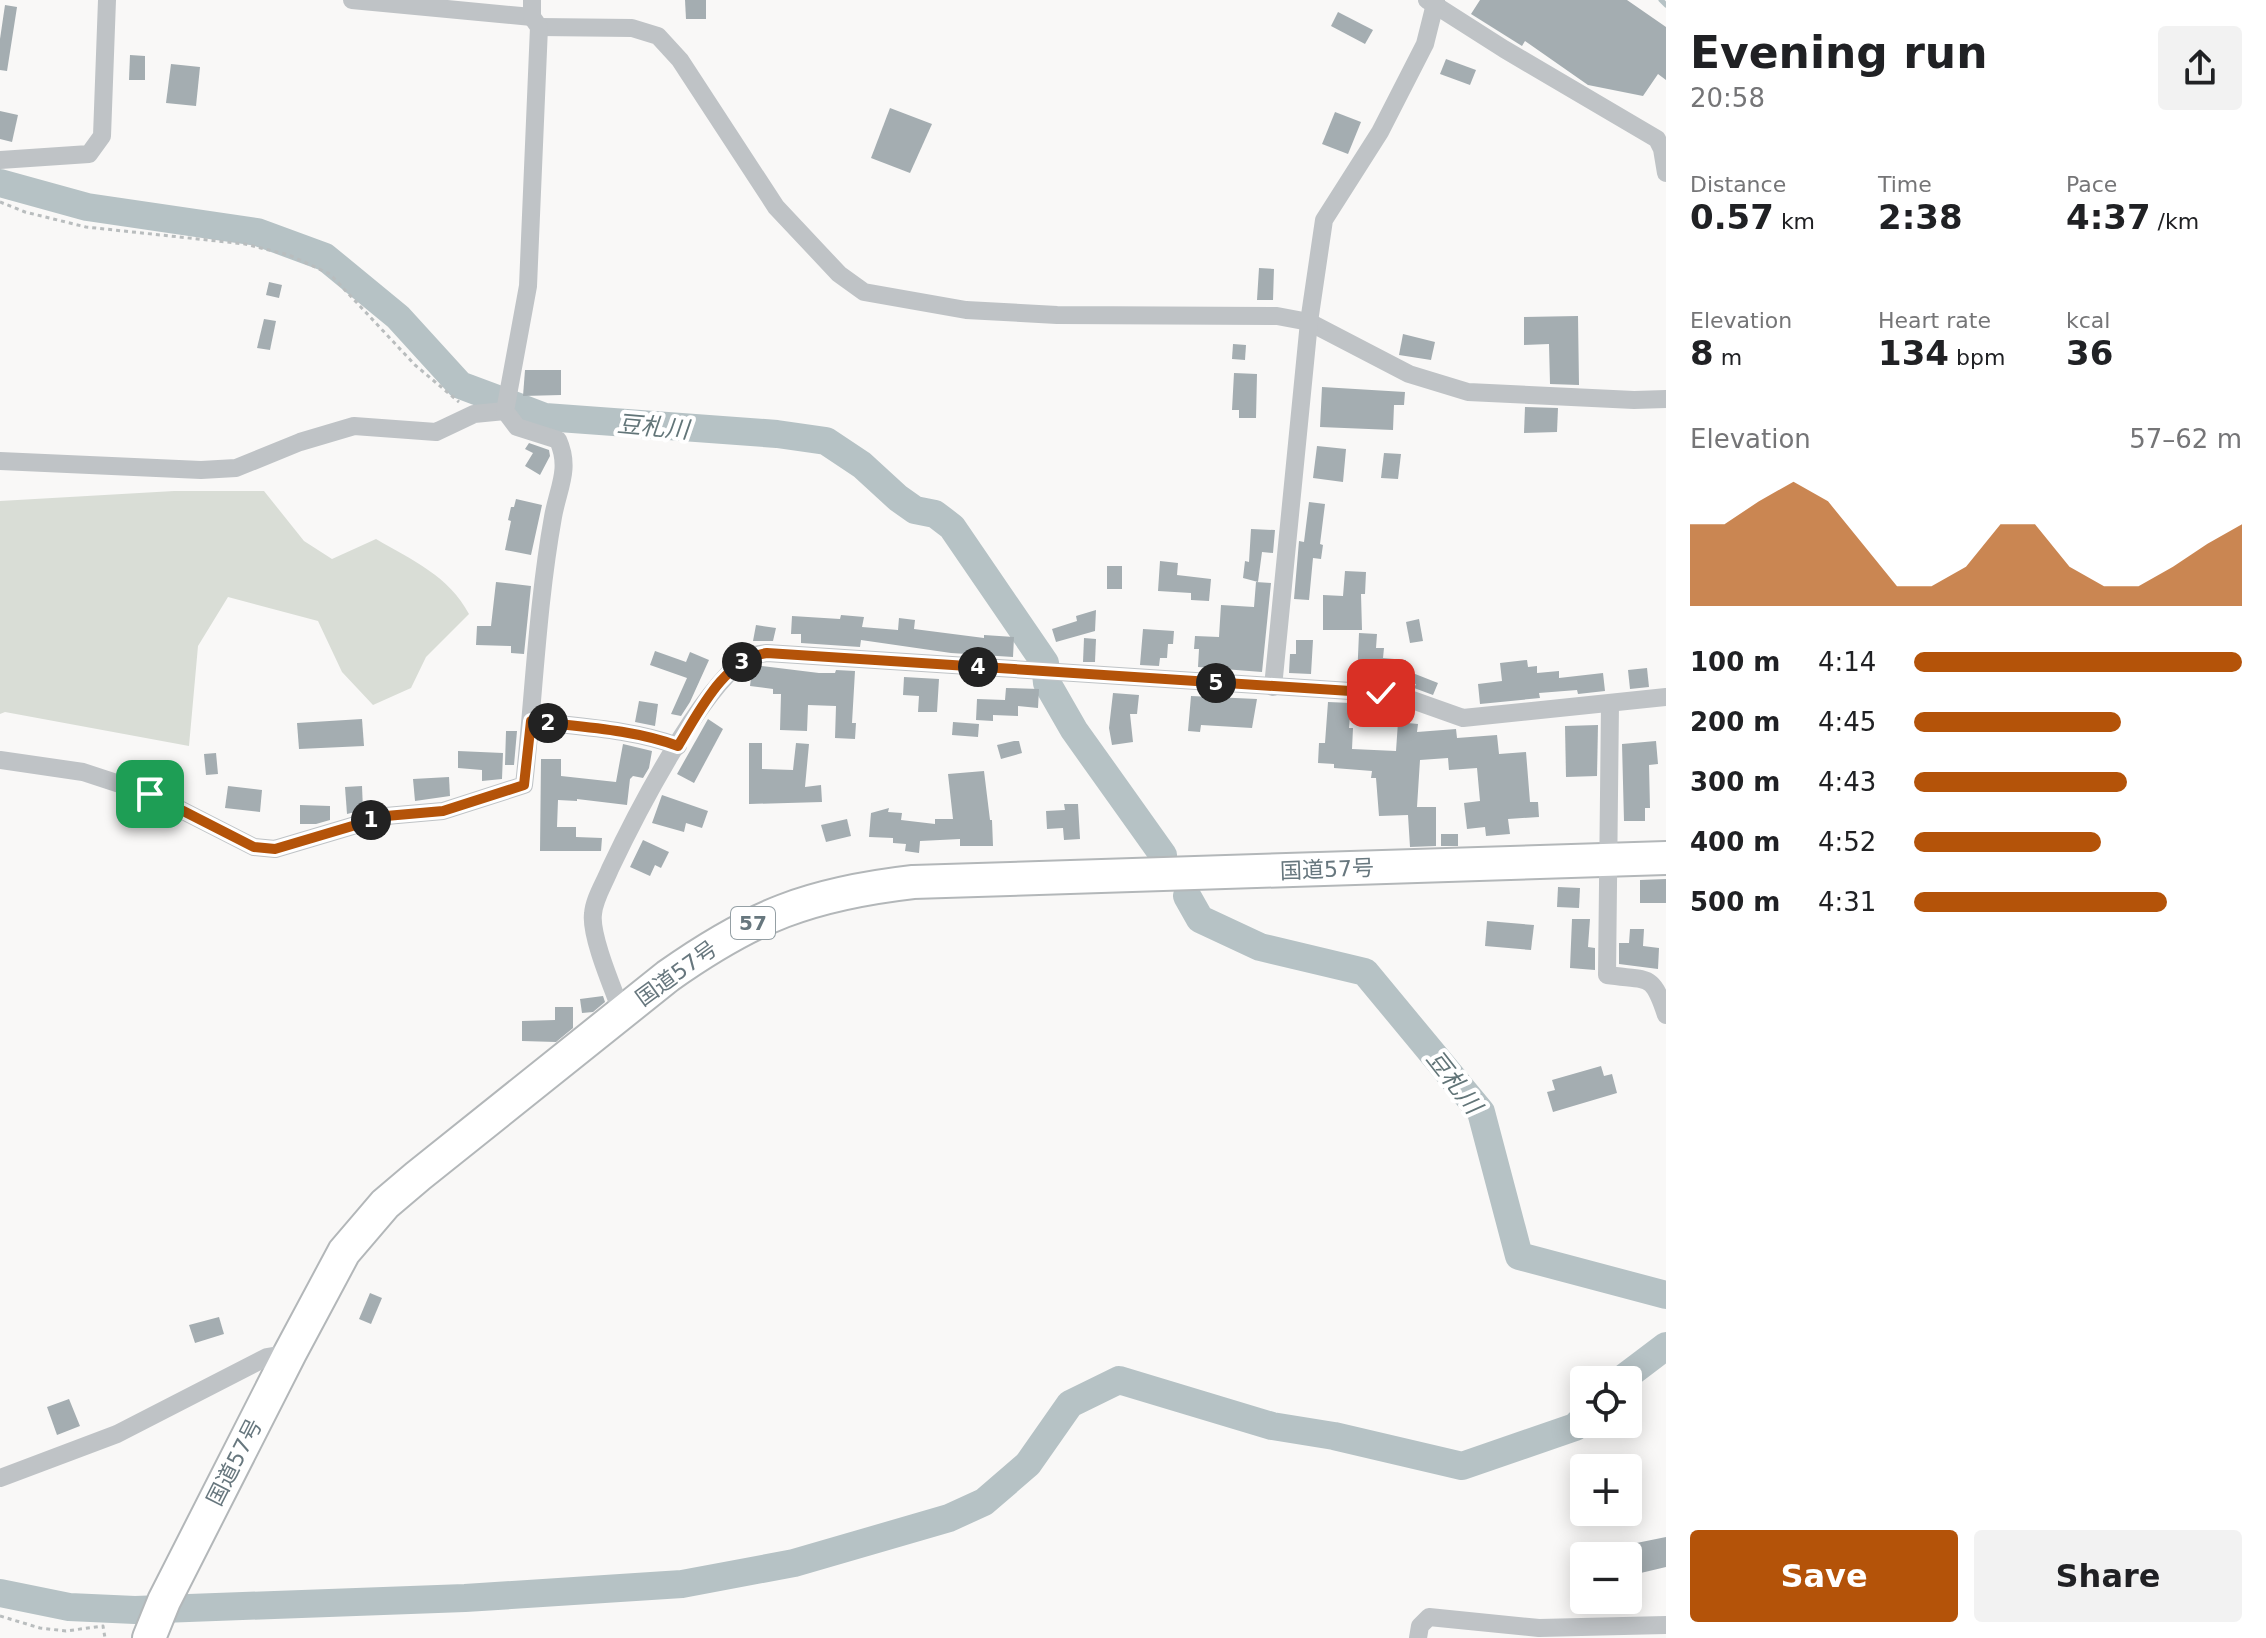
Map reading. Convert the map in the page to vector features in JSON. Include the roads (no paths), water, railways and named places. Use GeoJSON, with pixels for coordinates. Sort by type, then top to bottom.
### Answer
{"type":"FeatureCollection","features":[{"type":"Feature","properties":{"kind":"highway","name":"国道57号"},"geometry":{"type":"LineString","coordinates":[[155,1623],[344,1252],[385,1204],[702,952],[761,918],[790,906],[853,890],[913,882],[1666,858]]}},
{"type":"Feature","properties":{"kind":"street"},"geometry":{"type":"LineString","coordinates":[[0,160],[89,154],[102,136],[107,0]]}},
{"type":"Feature","properties":{"kind":"street"},"geometry":{"type":"LineString","coordinates":[[352,0],[535,15],[632,28],[658,36],[680,60],[776,207],[839,274],[864,292],[966,310],[1057,315],[1277,316],[1309,322],[1409,374],[1468,392],[1666,399]]}},
{"type":"Feature","properties":{"kind":"street"},"geometry":{"type":"LineString","coordinates":[[1273,687],[1309,322],[1324,220],[1380,132],[1425,44],[1432,1],[1504,49],[1657,139],[1666,173]]}},
{"type":"Feature","properties":{"kind":"street"},"geometry":{"type":"LineString","coordinates":[[0,760],[83,772],[150,794],[254,847],[275,849],[386,816],[443,811],[524,785],[535,646],[552,521],[564,473],[565,455],[558,440],[517,427],[505,411],[528,286],[535,15]]}},
{"type":"Feature","properties":{"kind":"street"},"geometry":{"type":"LineString","coordinates":[[0,461],[201,470],[236,468],[300,442],[354,426],[436,432],[474,414],[505,411]]}},
{"type":"Feature","properties":{"kind":"street"},"geometry":{"type":"LineString","coordinates":[[622,1013],[592,917],[595,902],[630,828],[678,746],[705,703],[734,668],[747,658],[767,653],[1391,694],[1463,718],[1666,697]]}},
{"type":"Feature","properties":{"kind":"street"},"geometry":{"type":"LineString","coordinates":[[1610,704],[1607,975],[1648,981],[1657,987],[1666,1015]]}},
{"type":"Feature","properties":{"kind":"street"},"geometry":{"type":"LineString","coordinates":[[531,721],[622,732],[660,739],[678,746]]}},
{"type":"Feature","properties":{"kind":"street"},"geometry":{"type":"LineString","coordinates":[[0,1478],[117,1434],[267,1357],[290,1353]]}},
{"type":"Feature","properties":{"kind":"street"},"geometry":{"type":"LineString","coordinates":[[1418,1638],[1420,1626],[1429,1617],[1539,1628],[1666,1625]]}},
{"type":"Feature","properties":{"kind":"waterway"},"geometry":{"type":"LineString","coordinates":[[1661,0],[1666,5]]}},
{"type":"Feature","properties":{"kind":"waterway","name":"豆札川"},"geometry":{"type":"LineString","coordinates":[[0,183],[87,207],[257,232],[325,257],[398,317],[460,385],[545,417],[777,434],[826,441],[862,465],[915,510],[935,514],[952,527],[1045,663],[1047,683],[1074,730],[1163,855]]}},
{"type":"Feature","properties":{"kind":"waterway","name":"豆札川"},"geometry":{"type":"LineString","coordinates":[[1187,896],[1200,919],[1260,947],[1365,972],[1481,1112],[1519,1256],[1666,1295]]}},
{"type":"Feature","properties":{"kind":"waterway"},"geometry":{"type":"LineString","coordinates":[[1640,1366],[1666,1346]]}},
{"type":"Feature","properties":{"kind":"waterway"},"geometry":{"type":"LineString","coordinates":[[0,1593],[69,1607],[135,1610],[465,1598],[682,1584],[794,1563],[949,1518],[984,1502],[1028,1464],[1070,1404],[1119,1380],[1272,1426],[1334,1436],[1462,1466],[1570,1429]]}}]}
